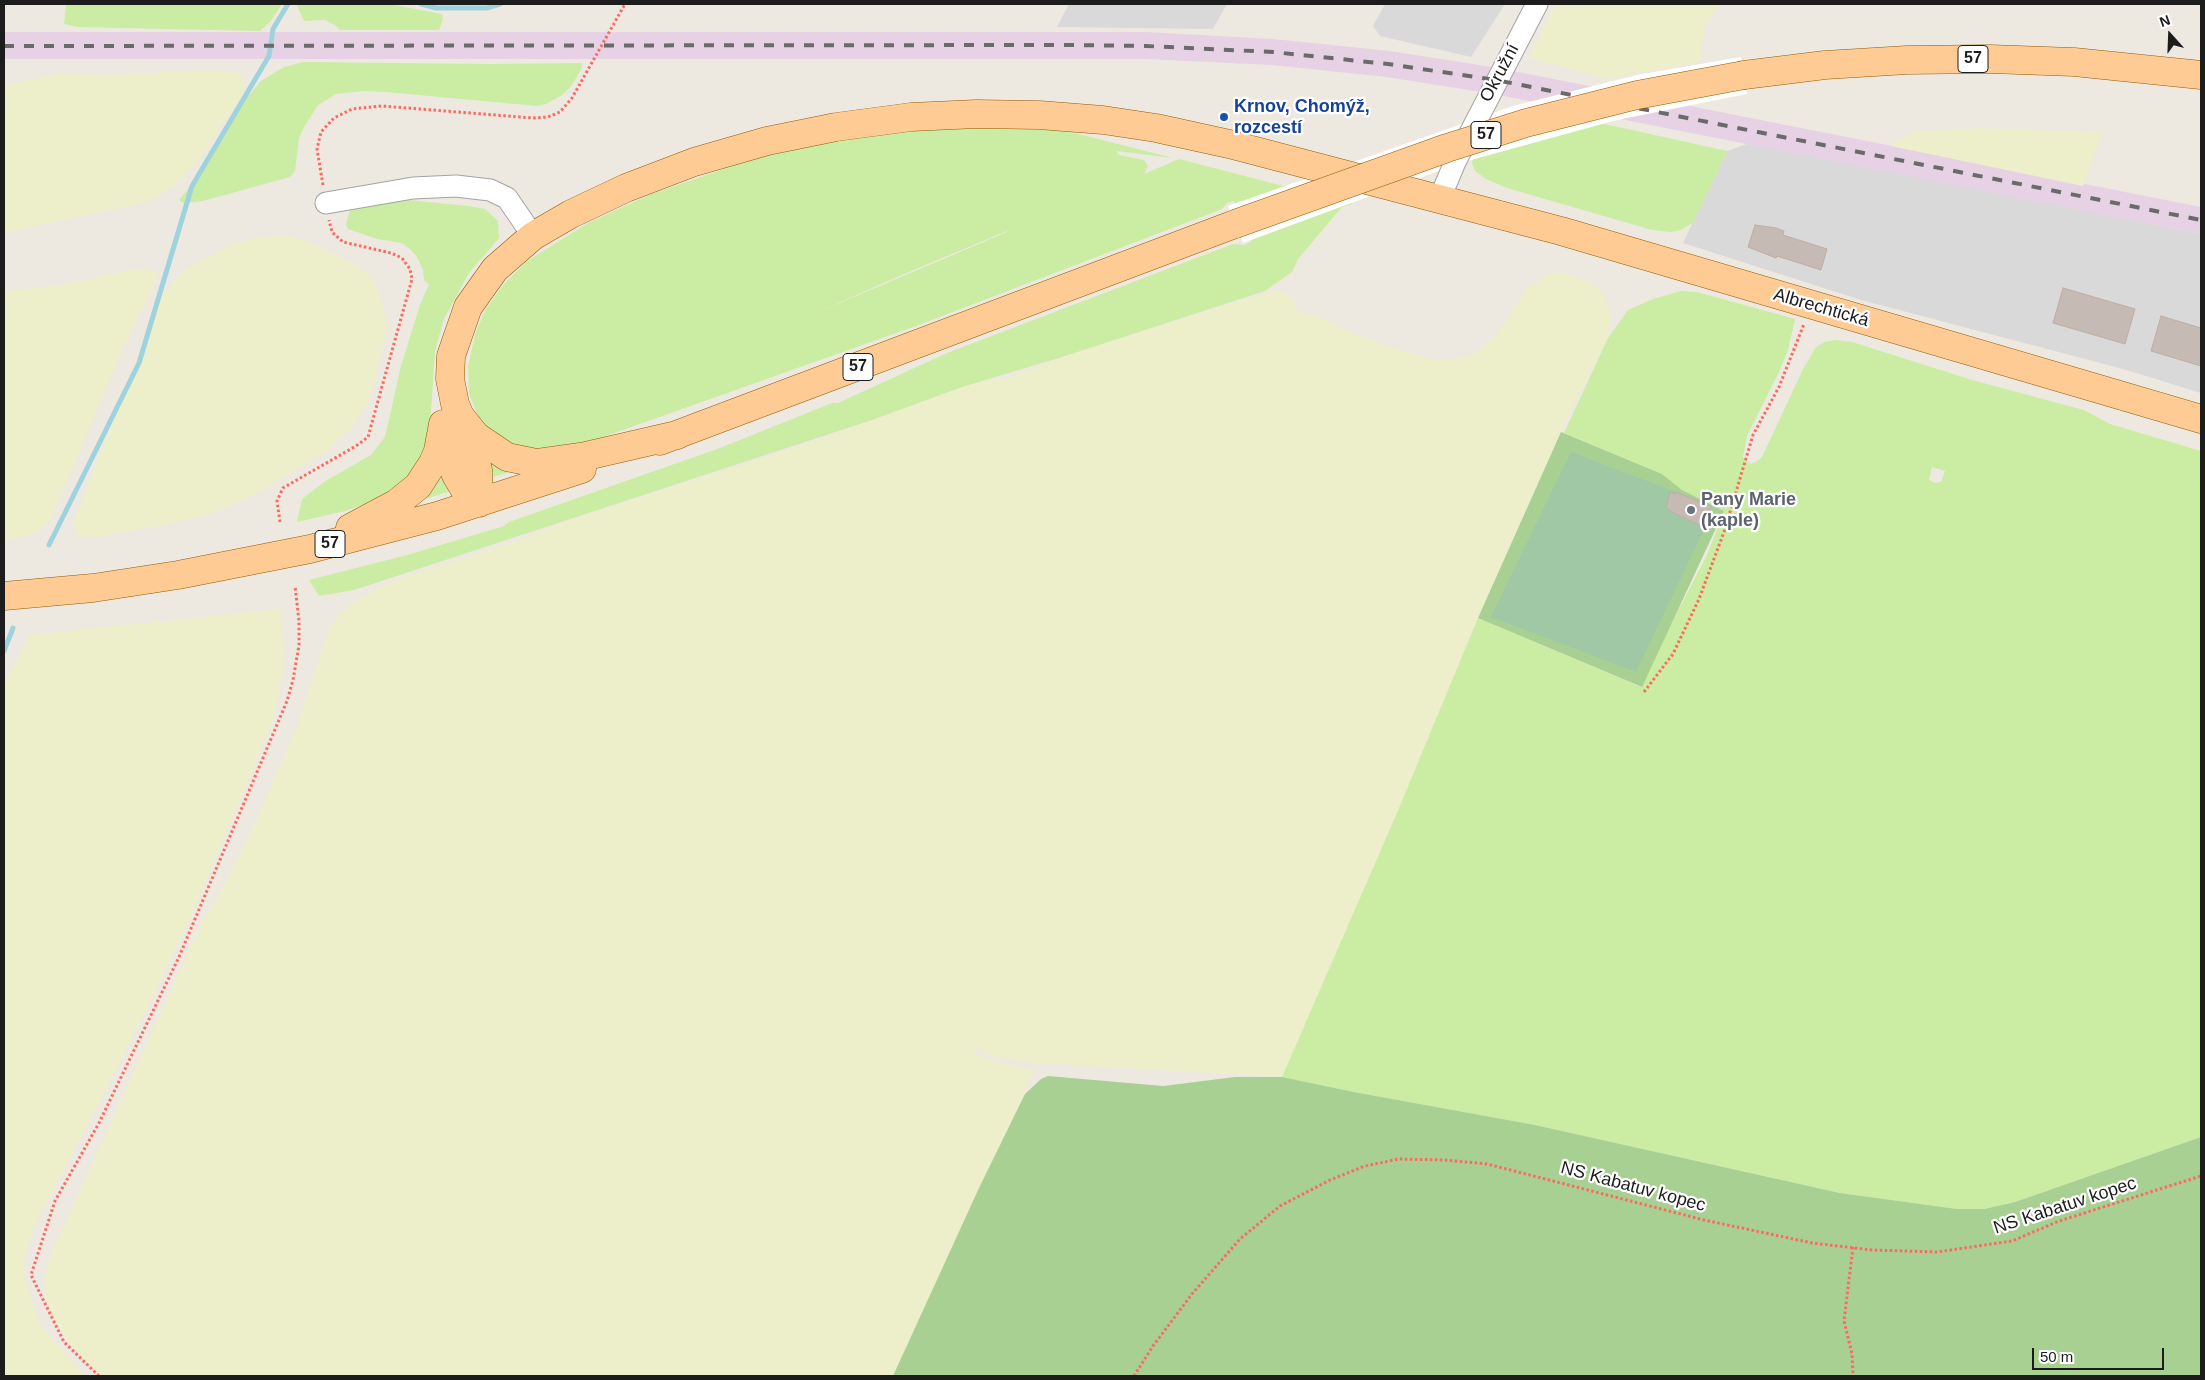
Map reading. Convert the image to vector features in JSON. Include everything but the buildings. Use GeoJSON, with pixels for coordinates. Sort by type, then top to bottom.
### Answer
{"type":"FeatureCollection","features":[{"type":"Feature","properties":{"kind":"main road","name":"57"},"geometry":{"type":"LineString","coordinates":[[4,596],[93,588],[178,575],[310,549],[479,503],[676,435],[1235,224],[1421,157],[1526,123],[1636,95],[1744,75],[1826,66],[1949,59],[2074,62],[2201,75]]}},
{"type":"Feature","properties":{"kind":"main road","name":"Albrechtická"},"geometry":{"type":"LineString","coordinates":[[455,425],[443,388],[450,367],[456,336],[475,295],[495,268],[533,236],[571,214],[626,188],[732,150],[836,126],[952,114],[1063,116],[1156,128],[1229,144],[1440,198],[2201,419]]}},
{"type":"Feature","properties":{"kind":"main road"},"geometry":{"type":"LineString","coordinates":[[455,425],[476,436],[496,452],[519,460],[536,463],[594,455],[676,435]]}},
{"type":"Feature","properties":{"kind":"main road"},"geometry":{"type":"LineString","coordinates":[[455,425],[478,470],[479,503]]}},
{"type":"Feature","properties":{"kind":"main road"},"geometry":{"type":"LineString","coordinates":[[310,549],[408,495],[426,475],[440,444],[455,425]]}},
{"type":"Feature","properties":{"kind":"street","name":"Okružní"},"geometry":{"type":"LineString","coordinates":[[1440,198],[1454,162],[1537,4]]}},
{"type":"Feature","properties":{"kind":"street"},"geometry":{"type":"LineString","coordinates":[[326,203],[420,187],[456,186],[490,190],[507,198],[533,236]]}},
{"type":"Feature","properties":{"kind":"path"},"geometry":{"type":"LineString","coordinates":[[572,98],[625,4]]}},
{"type":"Feature","properties":{"kind":"path"},"geometry":{"type":"LineString","coordinates":[[1644,692],[1673,654],[1700,599],[1724,532],[1753,435],[1779,387],[1810,305]]}},
{"type":"Feature","properties":{"kind":"path"},"geometry":{"type":"LineString","coordinates":[[280,522],[277,501],[283,488],[362,442],[370,434],[376,412]]}},
{"type":"Feature","properties":{"kind":"path"},"geometry":{"type":"LineString","coordinates":[[99,1376],[64,1342],[31,1275],[55,1201],[99,1123],[175,965],[229,843],[287,701],[299,645],[300,621],[295,586]]}},
{"type":"Feature","properties":{"kind":"path","name":"NS Kabatuv kopec"},"geometry":{"type":"LineString","coordinates":[[1134,1376],[1172,1319],[1240,1239],[1288,1202],[1330,1180],[1366,1166],[1391,1161],[1445,1160],[1486,1164],[1704,1220],[1812,1243],[1872,1250],[1937,1252],[2012,1241],[2059,1221],[2201,1176]]}},
{"type":"Feature","properties":{"kind":"path"},"geometry":{"type":"LineString","coordinates":[[1853,1247],[1844,1321],[1852,1354],[1853,1376]]}},
{"type":"Feature","properties":{"kind":"shaded area"},"geometry":{"type":"Polygon","coordinates":[[[1069,4],[1227,4],[1213,29],[1057,27],[1069,4]]]}},
{"type":"Feature","properties":{"kind":"shaded area"},"geometry":{"type":"Polygon","coordinates":[[[1385,4],[1505,4],[1471,57],[1380,36],[1373,26],[1385,4]]]}},
{"type":"Feature","properties":{"kind":"shaded area"},"geometry":{"type":"Polygon","coordinates":[[[4,32],[1146,32],[1274,39],[1390,51],[1498,68],[2201,207],[2201,234],[1494,94],[1386,77],[1272,65],[1145,59],[4,59],[4,32]]]}},
{"type":"Feature","properties":{"kind":"shaded area"},"geometry":{"type":"Polygon","coordinates":[[[1749,143],[2201,234],[2201,393],[2123,369],[1861,300],[1683,243],[1727,151],[1749,143]]]}},
{"type":"Feature","properties":{"kind":"green space"},"geometry":{"type":"Polygon","coordinates":[[[66,4],[282,4],[270,22],[260,31],[78,27],[64,24],[66,4]]]}},
{"type":"Feature","properties":{"kind":"green space"},"geometry":{"type":"Polygon","coordinates":[[[296,4],[389,4],[442,14],[443,19],[439,30],[340,30],[325,20],[304,21],[296,4]]]}},
{"type":"Feature","properties":{"kind":"green space"},"geometry":{"type":"Polygon","coordinates":[[[1556,4],[1721,4],[1704,27],[1700,61],[1608,79],[1529,58],[1556,4]]]}},
{"type":"Feature","properties":{"kind":"green space"},"geometry":{"type":"Polygon","coordinates":[[[303,62],[582,63],[582,68],[572,85],[562,95],[546,104],[537,106],[386,92],[363,91],[336,94],[318,105],[304,127],[299,138],[295,171],[290,177],[203,201],[184,203],[179,200],[196,179],[240,106],[261,81],[284,67],[303,62]]]}},
{"type":"Feature","properties":{"kind":"green space"},"geometry":{"type":"Polygon","coordinates":[[[213,70],[239,73],[243,77],[245,85],[242,95],[196,163],[173,187],[146,202],[4,233],[4,85],[60,74],[111,75],[213,70]]]}},
{"type":"Feature","properties":{"kind":"green space"},"geometry":{"type":"Polygon","coordinates":[[[1530,109],[1727,151],[1693,223],[1681,230],[1671,232],[1652,230],[1507,188],[1486,179],[1475,171],[1472,163],[1475,148],[1530,109]]]}},
{"type":"Feature","properties":{"kind":"green space"},"geometry":{"type":"Polygon","coordinates":[[[990,124],[1055,128],[1173,158],[1116,151],[1119,155],[1144,160],[1148,166],[1144,174],[1179,159],[1353,204],[1342,207],[1298,259],[1292,272],[1265,291],[1062,357],[962,387],[872,420],[354,590],[319,596],[309,580],[411,554],[504,526],[509,522],[720,448],[832,403],[838,403],[947,353],[1233,244],[1243,245],[1251,242],[1234,201],[1227,203],[1222,209],[916,326],[589,442],[540,450],[515,447],[489,431],[477,414],[469,393],[468,366],[476,331],[486,309],[503,285],[527,261],[588,223],[649,195],[732,166],[737,162],[831,141],[886,133],[990,124]],[[1007,232],[897,277],[816,313],[1007,232]]]}},
{"type":"Feature","properties":{"kind":"green space"},"geometry":{"type":"Polygon","coordinates":[[[1984,128],[2102,133],[2083,186],[1891,146],[1913,132],[1984,128]]]}},
{"type":"Feature","properties":{"kind":"green space"},"geometry":{"type":"Polygon","coordinates":[[[408,200],[485,209],[498,221],[499,238],[469,273],[444,319],[435,351],[430,426],[423,457],[402,485],[374,501],[345,511],[297,522],[302,499],[324,482],[371,455],[385,437],[401,366],[420,305],[429,284],[424,280],[423,270],[417,257],[402,243],[377,239],[348,229],[346,224],[350,210],[408,200]]]}},
{"type":"Feature","properties":{"kind":"green space"},"geometry":{"type":"Polygon","coordinates":[[[284,235],[300,238],[356,265],[369,275],[378,290],[386,316],[387,329],[370,398],[354,426],[323,453],[254,495],[229,507],[207,515],[165,525],[86,538],[78,535],[73,524],[150,325],[162,298],[171,284],[187,269],[231,244],[254,238],[284,235]]]}},
{"type":"Feature","properties":{"kind":"green space"},"geometry":{"type":"Polygon","coordinates":[[[132,269],[154,271],[157,274],[156,281],[127,339],[51,519],[37,532],[4,542],[4,292],[71,283],[132,269]]]}},
{"type":"Feature","properties":{"kind":"green space"},"geometry":{"type":"Polygon","coordinates":[[[1566,273],[1590,282],[1603,293],[1611,313],[1608,338],[1568,416],[1478,618],[1397,813],[1282,1077],[1037,1063],[994,1057],[978,1050],[978,1042],[974,1054],[1001,1063],[1035,1070],[893,1376],[100,1376],[68,1342],[53,1318],[46,1299],[45,1274],[53,1250],[202,922],[227,880],[257,819],[298,724],[330,628],[339,615],[357,600],[396,580],[509,544],[568,521],[809,443],[962,387],[987,380],[1005,379],[1079,351],[1274,291],[1282,292],[1294,300],[1295,310],[1324,319],[1355,334],[1393,348],[1435,360],[1470,356],[1497,335],[1525,291],[1548,274],[1566,273]]]}},
{"type":"Feature","properties":{"kind":"green space"},"geometry":{"type":"Polygon","coordinates":[[[1681,291],[1697,292],[1795,319],[1788,350],[1779,372],[1747,436],[1743,457],[1750,464],[1762,457],[1803,369],[1816,347],[1825,342],[1835,340],[1852,342],[1972,380],[2084,410],[2110,424],[2201,451],[2201,1137],[2015,1202],[1984,1209],[1957,1209],[1840,1193],[1535,1125],[1282,1077],[1397,813],[1478,618],[1641,687],[1646,672],[1707,555],[1724,511],[1682,490],[1662,474],[1564,433],[1608,338],[1628,310],[1653,299],[1681,291]],[[1932,467],[1929,480],[1936,483],[1941,482],[1945,471],[1932,467]]]}},
{"type":"Feature","properties":{"kind":"green space"},"geometry":{"type":"Polygon","coordinates":[[[1561,432],[1662,474],[1682,490],[1724,511],[1642,687],[1478,618],[1561,432]]]}},
{"type":"Feature","properties":{"kind":"green space"},"geometry":{"type":"Polygon","coordinates":[[[1571,452],[1707,504],[1711,510],[1708,518],[1700,525],[1705,527],[1636,672],[1491,617],[1571,452]]]}},
{"type":"Feature","properties":{"kind":"green space"},"geometry":{"type":"Polygon","coordinates":[[[487,460],[514,471],[493,477],[487,460]]]}},
{"type":"Feature","properties":{"kind":"green space"},"geometry":{"type":"Polygon","coordinates":[[[441,467],[451,491],[419,501],[441,467]]]}},
{"type":"Feature","properties":{"kind":"green space"},"geometry":{"type":"Polygon","coordinates":[[[281,609],[284,664],[275,715],[198,901],[146,1011],[33,1229],[23,1265],[24,1277],[39,1324],[85,1376],[4,1376],[4,686],[30,635],[281,609]]]}},
{"type":"Feature","properties":{"kind":"green space"},"geometry":{"type":"Polygon","coordinates":[[[1048,1076],[1163,1086],[1235,1077],[1282,1077],[1535,1125],[1840,1193],[1957,1209],[1984,1209],[2015,1202],[2201,1137],[2201,1376],[893,1376],[979,1188],[1025,1094],[1041,1079],[1048,1076]]]}},
{"type":"Feature","properties":{"kind":"pier"},"geometry":{"type":"Polygon","coordinates":[[[1741,57],[1747,94],[1617,120],[1460,163],[1243,243],[1228,206],[1513,106],[1637,75],[1741,57]]]}},
{"type":"Feature","properties":{"kind":"waterway"},"geometry":{"type":"LineString","coordinates":[[49,545],[139,363],[192,186],[269,56],[273,29],[288,4]]}},
{"type":"Feature","properties":{"kind":"waterway"},"geometry":{"type":"LineString","coordinates":[[421,4],[436,8],[487,8],[500,4]]}},
{"type":"Feature","properties":{"kind":"waterway"},"geometry":{"type":"LineString","coordinates":[[4,651],[13,628]]}},
{"type":"Feature","properties":{"kind":"railway"},"geometry":{"type":"LineString","coordinates":[[4,46],[1072,45],[1146,46],[1273,52],[1388,64],[1496,80],[2201,220]]}},
{"type":"Feature","properties":{"kind":"place","name":"Krnov, Chomýž, rozcestí"},"geometry":{"type":"Point","coordinates":[1224,117]}},
{"type":"Feature","properties":{"kind":"place","name":"Pany Marie (kaple)"},"geometry":{"type":"Point","coordinates":[1691,510]}}]}
